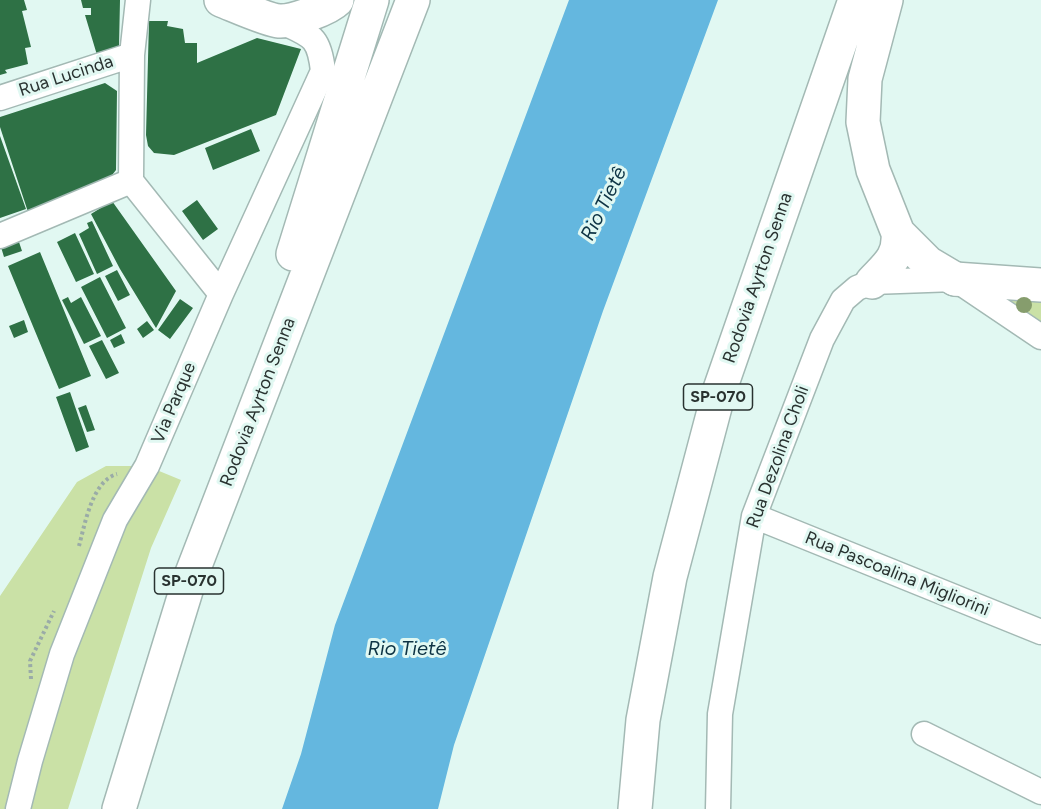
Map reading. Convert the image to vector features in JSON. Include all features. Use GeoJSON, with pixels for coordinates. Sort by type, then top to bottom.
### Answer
{"type":"FeatureCollection","features":[{"type":"Feature","properties":{"kind":"main road"},"geometry":{"type":"LineString","coordinates":[[221,0],[280,21],[314,13],[332,5],[336,0]]}},
{"type":"Feature","properties":{"kind":"main road"},"geometry":{"type":"LineString","coordinates":[[275,359],[276,305],[372,0]]}},
{"type":"Feature","properties":{"kind":"main road","name":"Rodovia Ayrton Senna"},"geometry":{"type":"LineString","coordinates":[[119,809],[189,582],[413,0]]}},
{"type":"Feature","properties":{"kind":"main road","name":"Rodovia Ayrton Senna"},"geometry":{"type":"LineString","coordinates":[[635,809],[644,720],[670,577],[716,404],[855,0]]}},
{"type":"Feature","properties":{"kind":"main road"},"geometry":{"type":"LineString","coordinates":[[872,282],[893,260],[899,246],[898,233],[873,170],[863,122],[865,79],[886,0]]}},
{"type":"Feature","properties":{"kind":"main road"},"geometry":{"type":"LineString","coordinates":[[898,233],[928,263],[955,279],[1041,285]]}},
{"type":"Feature","properties":{"kind":"street"},"geometry":{"type":"LineString","coordinates":[[138,0],[132,55],[131,180],[221,294]]}},
{"type":"Feature","properties":{"kind":"street","name":"Via Parque"},"geometry":{"type":"LineString","coordinates":[[18,809],[62,654],[115,520],[147,466],[221,294],[323,71],[321,51],[312,37],[280,21]]}},
{"type":"Feature","properties":{"kind":"street","name":"Rua Lucinda"},"geometry":{"type":"LineString","coordinates":[[0,98],[132,55]]}},
{"type":"Feature","properties":{"kind":"street"},"geometry":{"type":"LineString","coordinates":[[0,236],[131,180]]}},
{"type":"Feature","properties":{"kind":"street"},"geometry":{"type":"LineString","coordinates":[[955,279],[1041,337]]}},
{"type":"Feature","properties":{"kind":"street","name":"Rua Dezolina Choli"},"geometry":{"type":"LineString","coordinates":[[718,809],[720,714],[754,516],[822,339],[843,300],[857,288],[872,282],[955,279]]}},
{"type":"Feature","properties":{"kind":"street","name":"Rua Pascoalina Migliorini"},"geometry":{"type":"LineString","coordinates":[[754,516],[1041,632]]}},
{"type":"Feature","properties":{"kind":"street"},"geometry":{"type":"LineString","coordinates":[[924,734],[1041,792]]}},
{"type":"Feature","properties":{"kind":"green space"},"geometry":{"type":"Polygon","coordinates":[[[955,279],[1041,285],[1041,337],[955,279]]]}},
{"type":"Feature","properties":{"kind":"green space"},"geometry":{"type":"Polygon","coordinates":[[[106,466],[147,466],[181,480],[151,548],[68,809],[0,809],[0,596],[77,482],[106,466]]]}},
{"type":"Feature","properties":{"kind":"water","name":"Rio Tietê"},"geometry":{"type":"Polygon","coordinates":[[[569,0],[718,0],[603,311],[454,745],[438,809],[282,809],[301,754],[335,625],[569,0]]]}},
{"type":"Feature","properties":{"kind":"building"},"geometry":{"type":"Polygon","coordinates":[[[0,0],[24,0],[27,10],[22,11],[31,47],[25,48],[28,64],[5,70],[7,73],[0,75],[0,0]]]}},
{"type":"Feature","properties":{"kind":"building"},"geometry":{"type":"Polygon","coordinates":[[[81,0],[120,0],[119,47],[97,55],[85,15],[91,15],[91,8],[83,8],[81,0]]]}},
{"type":"Feature","properties":{"kind":"building"},"geometry":{"type":"Polygon","coordinates":[[[149,21],[168,21],[167,26],[183,29],[185,43],[197,43],[197,63],[257,38],[301,49],[276,115],[174,155],[154,153],[148,146],[146,135],[149,21]]]}},
{"type":"Feature","properties":{"kind":"building"},"geometry":{"type":"Polygon","coordinates":[[[105,83],[117,91],[116,170],[109,179],[28,212],[0,127],[0,117],[105,83]]]}},
{"type":"Feature","properties":{"kind":"building"},"geometry":{"type":"Polygon","coordinates":[[[251,129],[260,151],[213,170],[205,148],[251,129]]]}},
{"type":"Feature","properties":{"kind":"building"},"geometry":{"type":"Polygon","coordinates":[[[0,136],[26,209],[0,218],[0,136]]]}},
{"type":"Feature","properties":{"kind":"building"},"geometry":{"type":"Polygon","coordinates":[[[197,200],[218,229],[203,240],[182,211],[197,200]]]}},
{"type":"Feature","properties":{"kind":"building"},"geometry":{"type":"Polygon","coordinates":[[[112,201],[176,291],[156,328],[120,269],[91,214],[112,201]]]}},
{"type":"Feature","properties":{"kind":"building"},"geometry":{"type":"Polygon","coordinates":[[[92,221],[113,266],[97,274],[79,234],[89,228],[87,223],[92,221]]]}},
{"type":"Feature","properties":{"kind":"building"},"geometry":{"type":"Polygon","coordinates":[[[75,233],[94,274],[76,282],[57,242],[75,233]]]}},
{"type":"Feature","properties":{"kind":"building"},"geometry":{"type":"Polygon","coordinates":[[[19,242],[22,251],[4,257],[1,247],[19,242]]]}},
{"type":"Feature","properties":{"kind":"building"},"geometry":{"type":"Polygon","coordinates":[[[40,252],[91,376],[59,389],[8,266],[40,252]]]}},
{"type":"Feature","properties":{"kind":"building"},"geometry":{"type":"Polygon","coordinates":[[[117,270],[130,295],[118,301],[105,276],[117,270]]]}},
{"type":"Feature","properties":{"kind":"building"},"geometry":{"type":"Polygon","coordinates":[[[100,277],[126,328],[107,338],[81,287],[100,277]]]}},
{"type":"Feature","properties":{"kind":"building"},"geometry":{"type":"Polygon","coordinates":[[[68,297],[71,303],[81,297],[101,336],[84,344],[62,300],[68,297]]]}},
{"type":"Feature","properties":{"kind":"building"},"geometry":{"type":"Polygon","coordinates":[[[180,299],[193,308],[170,339],[158,330],[180,299]]]}},
{"type":"Feature","properties":{"kind":"building"},"geometry":{"type":"Polygon","coordinates":[[[24,320],[28,332],[14,338],[9,326],[24,320]]]}},
{"type":"Feature","properties":{"kind":"building"},"geometry":{"type":"Polygon","coordinates":[[[147,321],[154,330],[143,338],[137,329],[147,321]]]}},
{"type":"Feature","properties":{"kind":"building"},"geometry":{"type":"Polygon","coordinates":[[[121,334],[125,343],[114,348],[110,340],[121,334]]]}},
{"type":"Feature","properties":{"kind":"building"},"geometry":{"type":"Polygon","coordinates":[[[102,340],[119,373],[106,379],[89,346],[102,340]]]}},
{"type":"Feature","properties":{"kind":"building"},"geometry":{"type":"Polygon","coordinates":[[[70,392],[89,447],[76,452],[56,397],[70,392]]]}},
{"type":"Feature","properties":{"kind":"building"},"geometry":{"type":"Polygon","coordinates":[[[86,405],[95,430],[87,432],[78,408],[86,405]]]}}]}
